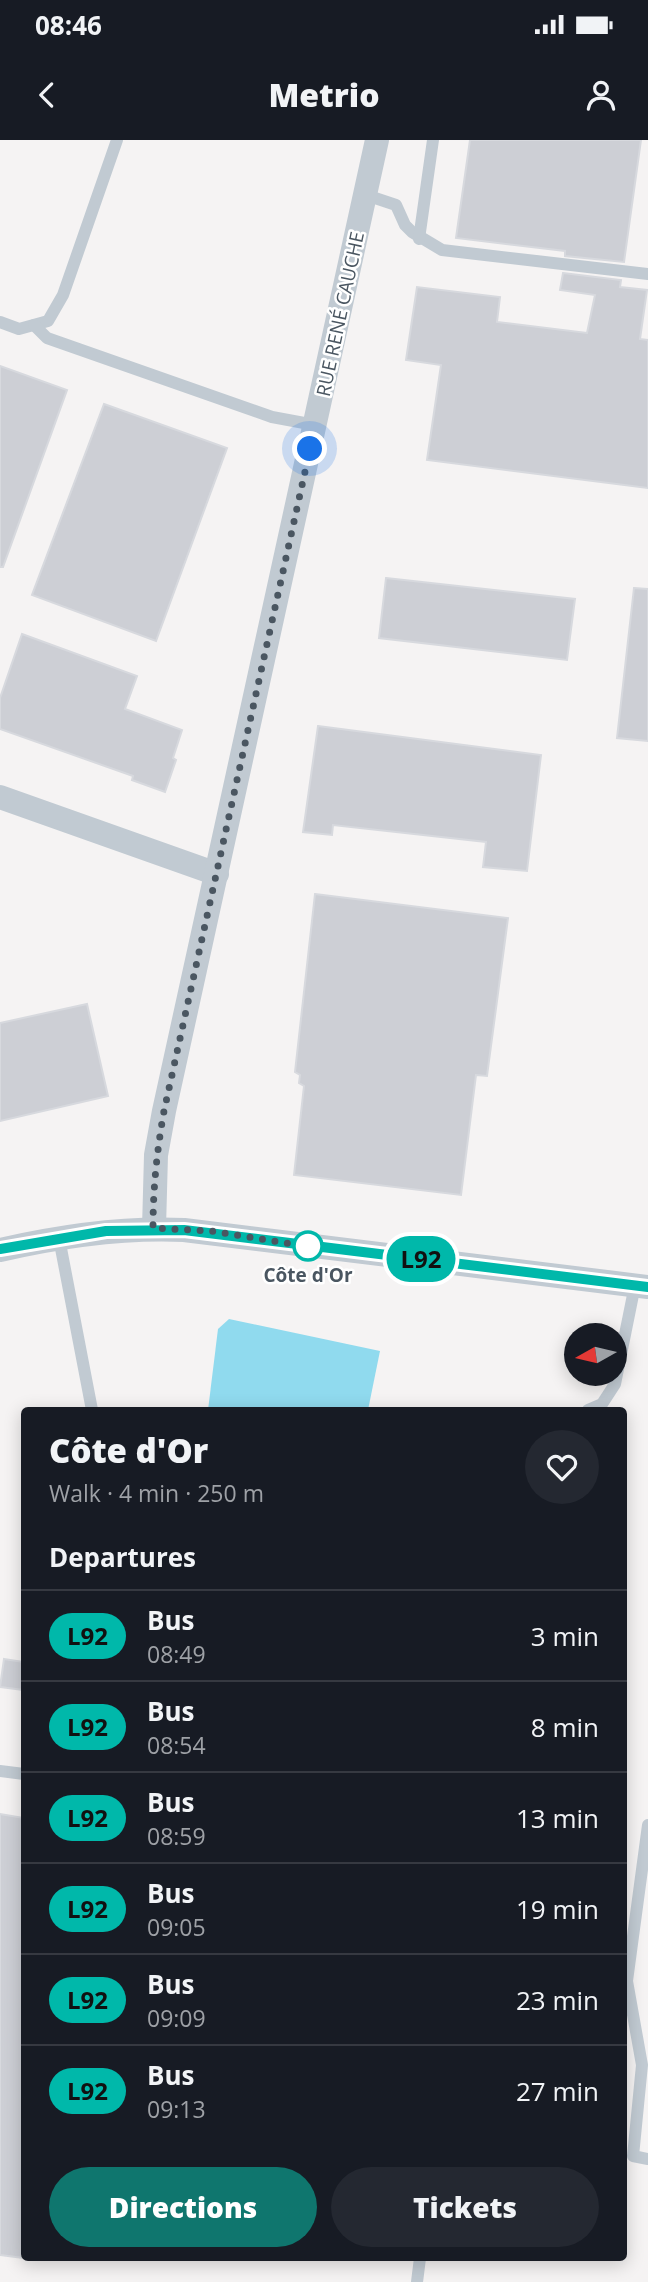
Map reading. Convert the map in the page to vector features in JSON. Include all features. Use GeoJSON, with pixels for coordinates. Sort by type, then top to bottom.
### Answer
{"type":"FeatureCollection","features":[{"type":"Feature","properties":{"kind":"street","name":"RUE RENÉ CAUCHE"},"geometry":{"type":"LineString","coordinates":[[153,1228],[154,1178],[159,1138],[377,140]]}},
{"type":"Feature","properties":{"kind":"street"},"geometry":{"type":"LineString","coordinates":[[0,797],[218,874]]}},
{"type":"Feature","properties":{"kind":"street"},"geometry":{"type":"LineString","coordinates":[[0,1250],[106,1231],[153,1228],[211,1231],[310,1247],[518,1269],[641,1286]]}},
{"type":"Feature","properties":{"kind":"lane"},"geometry":{"type":"LineString","coordinates":[[0,322],[19,329],[48,321],[63,295],[117,140]]}},
{"type":"Feature","properties":{"kind":"lane"},"geometry":{"type":"LineString","coordinates":[[419,239],[433,140]]}},
{"type":"Feature","properties":{"kind":"lane"},"geometry":{"type":"LineString","coordinates":[[366,195],[396,205],[405,225],[419,239],[442,250],[648,274]]}},
{"type":"Feature","properties":{"kind":"lane"},"geometry":{"type":"LineString","coordinates":[[34,325],[47,338],[272,416],[316,425]]}},
{"type":"Feature","properties":{"kind":"lane"},"geometry":{"type":"LineString","coordinates":[[59,1238],[91,1407]]}},
{"type":"Feature","properties":{"kind":"lane"},"geometry":{"type":"LineString","coordinates":[[595,1407],[602,1404],[615,1384],[641,1286]]}},
{"type":"Feature","properties":{"kind":"lane"},"geometry":{"type":"LineString","coordinates":[[0,1771],[21,1774]]}},
{"type":"Feature","properties":{"kind":"lane"},"geometry":{"type":"LineString","coordinates":[[648,1825],[627,1981],[642,2065],[633,2157],[648,2159]]}},
{"type":"Feature","properties":{"kind":"lane"},"geometry":{"type":"LineString","coordinates":[[417,2282],[420,2261]]}},
{"type":"Feature","properties":{"kind":"water"},"geometry":{"type":"Polygon","coordinates":[[[229,1319],[380,1351],[369,1407],[208,1407],[218,1329],[229,1319]]]}},
{"type":"Feature","properties":{"kind":"building"},"geometry":{"type":"Polygon","coordinates":[[[470,140],[641,140],[624,262],[565,256],[565,251],[456,238],[470,140]]]}},
{"type":"Feature","properties":{"kind":"building"},"geometry":{"type":"Polygon","coordinates":[[[563,273],[621,280],[620,287],[647,290],[640,339],[648,340],[648,488],[427,460],[441,365],[406,360],[417,287],[500,297],[497,322],[587,333],[595,295],[560,290],[563,273]]]}},
{"type":"Feature","properties":{"kind":"building"},"geometry":{"type":"Polygon","coordinates":[[[0,366],[67,390],[3,567],[0,567],[0,366]]]}},
{"type":"Feature","properties":{"kind":"building"},"geometry":{"type":"Polygon","coordinates":[[[104,404],[227,448],[156,641],[32,595],[104,404]]]}},
{"type":"Feature","properties":{"kind":"building"},"geometry":{"type":"Polygon","coordinates":[[[386,578],[575,599],[567,660],[379,638],[386,578]]]}},
{"type":"Feature","properties":{"kind":"building"},"geometry":{"type":"Polygon","coordinates":[[[634,588],[648,589],[648,741],[617,738],[634,588]]]}},
{"type":"Feature","properties":{"kind":"building"},"geometry":{"type":"Polygon","coordinates":[[[22,634],[137,676],[125,709],[182,730],[173,758],[176,760],[165,792],[132,780],[133,776],[0,729],[0,698],[22,634]]]}},
{"type":"Feature","properties":{"kind":"building"},"geometry":{"type":"Polygon","coordinates":[[[318,726],[541,755],[527,871],[483,867],[486,842],[333,825],[332,835],[303,832],[318,726]]]}},
{"type":"Feature","properties":{"kind":"building"},"geometry":{"type":"Polygon","coordinates":[[[315,894],[508,918],[487,1076],[476,1075],[461,1195],[294,1175],[304,1086],[299,1083],[300,1075],[295,1072],[315,894]]]}},
{"type":"Feature","properties":{"kind":"building"},"geometry":{"type":"Polygon","coordinates":[[[87,1004],[108,1096],[0,1121],[0,1023],[87,1004]]]}},
{"type":"Feature","properties":{"kind":"building"},"geometry":{"type":"Polygon","coordinates":[[[4,1659],[21,1662],[21,1690],[0,1687],[4,1659]]]}},
{"type":"Feature","properties":{"kind":"building"},"geometry":{"type":"Polygon","coordinates":[[[0,1814],[21,1818],[21,2258],[0,2255],[0,1814]]]}},
{"type":"Feature","properties":{"kind":"bus line","name":"L92"},"geometry":{"type":"LineString","coordinates":[[0,1249],[106,1231],[153,1228],[211,1231],[310,1247],[518,1269],[648,1287]]}},
{"type":"Feature","properties":{"kind":"place","name":"Côte d'Or"},"geometry":{"type":"Point","coordinates":[308,1246]}},
{"type":"Feature","properties":{"kind":"route"},"geometry":{"type":"LineString","coordinates":[[308,1246],[310,1247],[211,1231],[153,1228],[153,1202],[156,1155],[164,1111],[310,449]]}}]}
